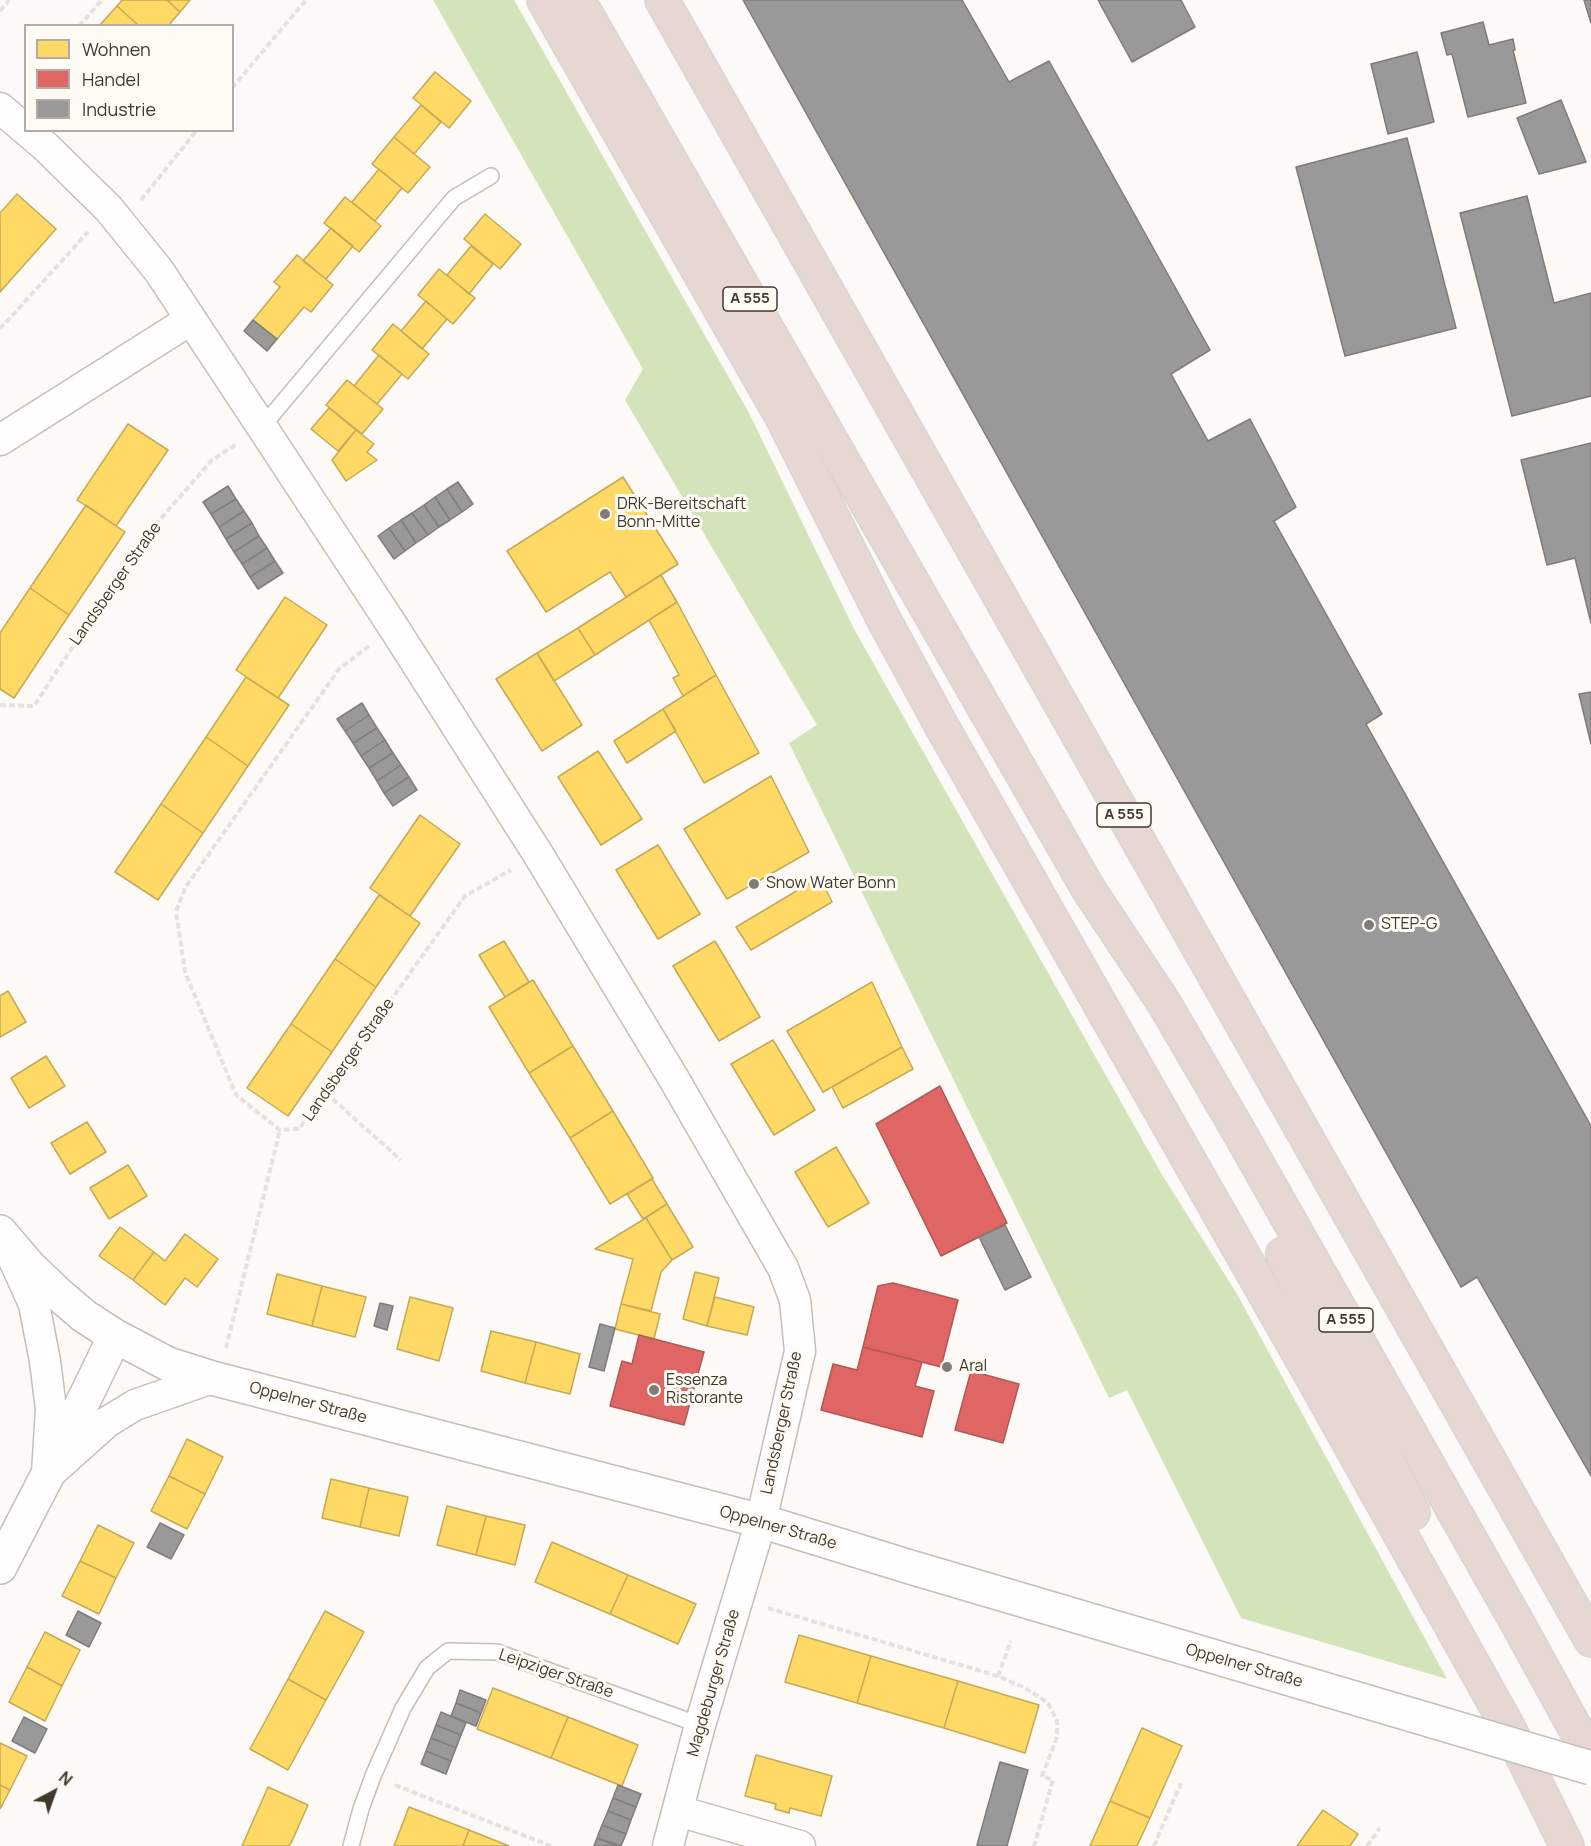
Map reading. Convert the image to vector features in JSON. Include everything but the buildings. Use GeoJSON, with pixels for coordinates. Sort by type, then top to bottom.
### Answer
{"type":"FeatureCollection","features":[{"type":"Feature","properties":{"kind":"highway"},"geometry":{"type":"LineString","coordinates":[[544,0],[781,415],[882,616],[941,725],[1315,1381],[1502,1717],[1567,1846]]}},
{"type":"Feature","properties":{"kind":"highway","name":"A 555"},"geometry":{"type":"LineString","coordinates":[[578,0],[1089,890],[1164,1003],[1238,1130],[1591,1757]]}},
{"type":"Feature","properties":{"kind":"highway","name":"A 555"},"geometry":{"type":"LineString","coordinates":[[662,0],[1589,1637]]}},
{"type":"Feature","properties":{"kind":"highway"},"geometry":{"type":"LineString","coordinates":[[1089,890],[1109,946],[1294,1274],[1401,1490],[1560,1788],[1588,1846]]}},
{"type":"Feature","properties":{"kind":"street","name":"Landsberger Straße"},"geometry":{"type":"LineString","coordinates":[[0,108],[24,128]]}},
{"type":"Feature","properties":{"kind":"street","name":"Landsberger Straße"},"geometry":{"type":"LineString","coordinates":[[28,132],[115,216],[159,271],[394,628],[538,854],[783,1268],[795,1300],[800,1352],[761,1521]]}},
{"type":"Feature","properties":{"kind":"street"},"geometry":{"type":"LineString","coordinates":[[0,440],[190,320]]}},
{"type":"Feature","properties":{"kind":"street"},"geometry":{"type":"LineString","coordinates":[[1,1233],[34,1304],[43,1349],[51,1409],[47,1476]]}},
{"type":"Feature","properties":{"kind":"street","name":"Oppelner Straße"},"geometry":{"type":"LineString","coordinates":[[1,1233],[29,1266],[84,1316],[163,1362],[219,1364],[761,1521],[931,1574],[1591,1768]]}},
{"type":"Feature","properties":{"kind":"street"},"geometry":{"type":"LineString","coordinates":[[0,1567],[115,1336]]}},
{"type":"Feature","properties":{"kind":"street"},"geometry":{"type":"LineString","coordinates":[[47,1476],[107,1422],[135,1405],[219,1364]]}},
{"type":"Feature","properties":{"kind":"street","name":"Magdeburger Straße"},"geometry":{"type":"LineString","coordinates":[[668,1846],[700,1725],[761,1521]]}},
{"type":"Feature","properties":{"kind":"street"},"geometry":{"type":"LineString","coordinates":[[678,1811],[800,1846]]}},
{"type":"Feature","properties":{"kind":"lane"},"geometry":{"type":"LineString","coordinates":[[262,427],[454,198],[491,176]]}},
{"type":"Feature","properties":{"kind":"lane","name":"Leipziger Straße"},"geometry":{"type":"LineString","coordinates":[[351,1846],[373,1776],[403,1708],[427,1668],[448,1651],[497,1652],[700,1725]]}},
{"type":"Feature","properties":{"kind":"path"},"geometry":{"type":"LineString","coordinates":[[0,11],[9,0]]}},
{"type":"Feature","properties":{"kind":"path"},"geometry":{"type":"LineString","coordinates":[[81,24],[102,0]]}},
{"type":"Feature","properties":{"kind":"path"},"geometry":{"type":"LineString","coordinates":[[234,86],[306,0]]}},
{"type":"Feature","properties":{"kind":"path"},"geometry":{"type":"LineString","coordinates":[[0,329],[115,216],[146,195],[195,132]]}},
{"type":"Feature","properties":{"kind":"path","name":"Landsberger Straße"},"geometry":{"type":"LineString","coordinates":[[0,705],[34,706],[142,539],[212,460],[262,427]]}},
{"type":"Feature","properties":{"kind":"path"},"geometry":{"type":"LineString","coordinates":[[219,1364],[280,1130],[236,1095],[185,972],[176,911],[186,888],[339,669],[394,628]]}},
{"type":"Feature","properties":{"kind":"path","name":"Landsberger Straße"},"geometry":{"type":"LineString","coordinates":[[280,1130],[299,1129],[465,896],[538,854]]}},
{"type":"Feature","properties":{"kind":"path"},"geometry":{"type":"LineString","coordinates":[[326,1093],[401,1160]]}},
{"type":"Feature","properties":{"kind":"path"},"geometry":{"type":"LineString","coordinates":[[738,1599],[998,1676],[1025,1688],[1048,1703],[1057,1722],[1057,1737],[1042,1776],[1053,1780],[1035,1846]]}},
{"type":"Feature","properties":{"kind":"path"},"geometry":{"type":"LineString","coordinates":[[998,1676],[1011,1641]]}},
{"type":"Feature","properties":{"kind":"path"},"geometry":{"type":"LineString","coordinates":[[373,1776],[551,1846]]}},
{"type":"Feature","properties":{"kind":"path"},"geometry":{"type":"LineString","coordinates":[[1154,1846],[1181,1783]]}},
{"type":"Feature","properties":{"kind":"path"},"geometry":{"type":"LineString","coordinates":[[1367,1846],[1380,1828]]}},
{"type":"Feature","properties":{"kind":"green space"},"geometry":{"type":"Polygon","coordinates":[[[433,0],[514,0],[749,413],[854,629],[1161,1173],[1237,1294],[1447,1679],[1241,1618],[1127,1390],[1109,1398],[789,743],[817,725],[625,400],[643,369],[433,0]]]}},
{"type":"Feature","properties":{"kind":"place","name":"DRK-Bereitschaft Bonn-Mitte"},"geometry":{"type":"Point","coordinates":[605,514]}},
{"type":"Feature","properties":{"kind":"place","name":"Snow Water Bonn"},"geometry":{"type":"Point","coordinates":[754,884]}},
{"type":"Feature","properties":{"kind":"place","name":"STEP-G"},"geometry":{"type":"Point","coordinates":[1369,925]}},
{"type":"Feature","properties":{"kind":"place","name":"Aral"},"geometry":{"type":"Point","coordinates":[947,1367]}},
{"type":"Feature","properties":{"kind":"place","name":"Essenza Ristorante"},"geometry":{"type":"Point","coordinates":[654,1390]}}]}
